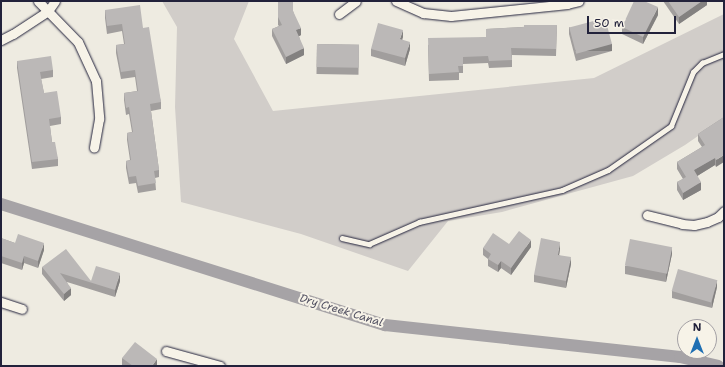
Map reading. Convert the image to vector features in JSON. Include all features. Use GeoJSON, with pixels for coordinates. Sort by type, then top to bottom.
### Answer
{"type":"FeatureCollection","features":[{"type":"Feature","properties":{"kind":"street"},"geometry":{"type":"LineString","coordinates":[[38,1],[78,42],[96,81],[99,119],[94,148]]}},
{"type":"Feature","properties":{"kind":"street"},"geometry":{"type":"LineString","coordinates":[[1,40],[48,11],[55,1]]}},
{"type":"Feature","properties":{"kind":"street"},"geometry":{"type":"LineString","coordinates":[[339,14],[356,1]]}},
{"type":"Feature","properties":{"kind":"street"},"geometry":{"type":"LineString","coordinates":[[396,1],[423,13],[451,16],[568,4],[579,1]]}},
{"type":"Feature","properties":{"kind":"street"},"geometry":{"type":"LineString","coordinates":[[647,215],[682,224],[694,225],[707,222],[718,217],[724,212]]}},
{"type":"Feature","properties":{"kind":"street"},"geometry":{"type":"LineString","coordinates":[[1,302],[22,309]]}},
{"type":"Feature","properties":{"kind":"street"},"geometry":{"type":"LineString","coordinates":[[166,351],[220,366]]}},
{"type":"Feature","properties":{"kind":"lane"},"geometry":{"type":"LineString","coordinates":[[342,238],[369,244],[419,222],[562,190],[608,170],[671,126],[693,72],[702,64],[724,54]]}},
{"type":"Feature","properties":{"kind":"shaded area"},"geometry":{"type":"Polygon","coordinates":[[[162,1],[249,1],[234,39],[273,111],[594,78],[724,14],[724,118],[685,145],[633,176],[502,212],[448,221],[408,271],[301,234],[181,202],[175,107],[177,27],[162,1]]]}},
{"type":"Feature","properties":{"kind":"building"},"geometry":{"type":"Polygon","coordinates":[[[278,1],[293,1],[293,11],[301,28],[296,30],[304,48],[286,57],[272,29],[282,25],[278,17],[278,1]]]}},
{"type":"Feature","properties":{"kind":"building"},"geometry":{"type":"Polygon","coordinates":[[[634,1],[644,1],[658,7],[643,37],[622,27],[634,1]]]}},
{"type":"Feature","properties":{"kind":"building"},"geometry":{"type":"Polygon","coordinates":[[[668,1],[702,1],[679,17],[668,1]]]}},
{"type":"Feature","properties":{"kind":"building"},"geometry":{"type":"Polygon","coordinates":[[[140,5],[143,28],[149,27],[161,102],[150,104],[159,170],[154,171],[156,183],[138,186],[136,176],[129,177],[126,161],[131,160],[127,133],[133,132],[129,107],[126,108],[124,93],[138,91],[135,70],[121,72],[116,45],[125,44],[122,24],[107,26],[105,10],[140,5]]]}},
{"type":"Feature","properties":{"kind":"building"},"geometry":{"type":"Polygon","coordinates":[[[605,18],[612,44],[576,54],[569,28],[605,18]]]}},
{"type":"Feature","properties":{"kind":"building"},"geometry":{"type":"Polygon","coordinates":[[[378,23],[403,30],[400,39],[410,42],[405,58],[371,49],[378,23]]]}},
{"type":"Feature","properties":{"kind":"building"},"geometry":{"type":"Polygon","coordinates":[[[524,25],[557,25],[556,49],[511,48],[512,60],[489,61],[488,56],[463,57],[463,66],[458,66],[459,72],[429,74],[428,38],[486,37],[486,29],[524,27],[524,25]]]}},
{"type":"Feature","properties":{"kind":"building"},"geometry":{"type":"Polygon","coordinates":[[[317,44],[359,45],[359,68],[317,67],[317,44]]]}},
{"type":"Feature","properties":{"kind":"building"},"geometry":{"type":"Polygon","coordinates":[[[51,56],[53,70],[40,72],[44,93],[57,91],[61,117],[49,119],[52,142],[55,142],[58,159],[32,162],[17,61],[51,56]]]}},
{"type":"Feature","properties":{"kind":"building"},"geometry":{"type":"Polygon","coordinates":[[[724,117],[724,155],[716,160],[715,158],[694,170],[701,182],[683,193],[677,182],[686,177],[677,162],[705,145],[698,134],[724,117]]]}},
{"type":"Feature","properties":{"kind":"building"},"geometry":{"type":"Polygon","coordinates":[[[519,231],[531,240],[511,268],[501,261],[498,265],[488,259],[491,254],[483,248],[493,233],[509,244],[519,231]]]}},
{"type":"Feature","properties":{"kind":"building"},"geometry":{"type":"Polygon","coordinates":[[[18,234],[44,243],[38,261],[24,256],[22,263],[1,256],[1,238],[15,243],[18,234]]]}},
{"type":"Feature","properties":{"kind":"building"},"geometry":{"type":"Polygon","coordinates":[[[541,238],[560,242],[558,255],[571,257],[566,281],[534,275],[541,238]]]}},
{"type":"Feature","properties":{"kind":"building"},"geometry":{"type":"Polygon","coordinates":[[[630,239],[672,247],[667,274],[625,266],[630,239]]]}},
{"type":"Feature","properties":{"kind":"building"},"geometry":{"type":"Polygon","coordinates":[[[66,249],[91,281],[96,266],[120,273],[115,290],[60,273],[71,288],[64,294],[42,267],[66,249]]]}},
{"type":"Feature","properties":{"kind":"building"},"geometry":{"type":"Polygon","coordinates":[[[678,269],[717,280],[711,302],[672,291],[678,269]]]}},
{"type":"Feature","properties":{"kind":"building"},"geometry":{"type":"Polygon","coordinates":[[[135,342],[157,359],[152,366],[133,366],[122,358],[135,342]]]}},
{"type":"Feature","properties":{"kind":"waterway","name":"Dry Creek Canal"},"geometry":{"type":"LineString","coordinates":[[1,204],[385,325],[680,357],[718,366]]}}]}
